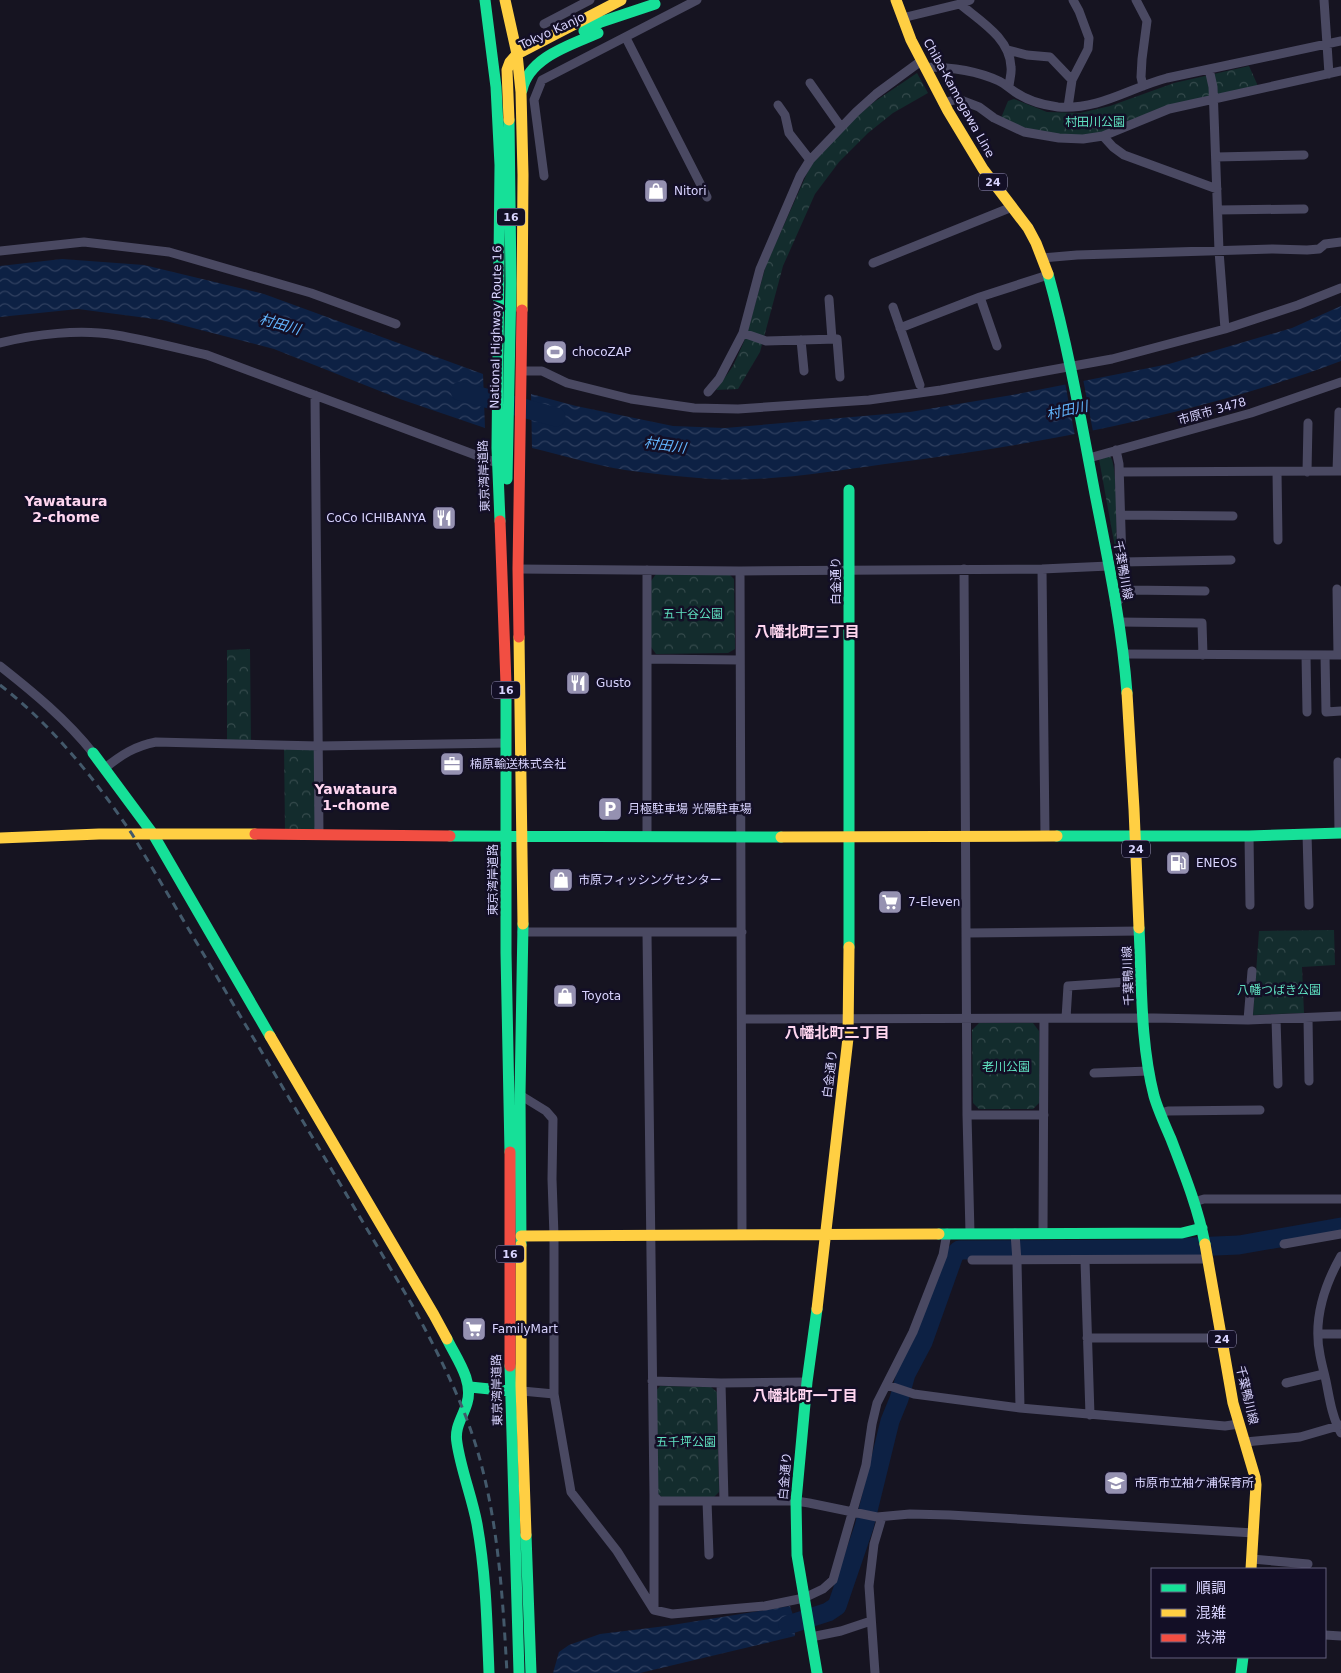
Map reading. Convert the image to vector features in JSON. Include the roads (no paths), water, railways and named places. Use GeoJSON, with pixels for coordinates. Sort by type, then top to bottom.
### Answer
{"type":"FeatureCollection","features":[{"type":"Feature","properties":{"kind":"main road","name":"東京湾岸道路"},"geometry":{"type":"LineString","coordinates":[[485,0],[496,88],[513,374],[520,455],[518,569],[522,759],[521,1236],[516,1391],[531,1673]]}},
{"type":"Feature","properties":{"kind":"main road","name":"東京湾岸道路"},"geometry":{"type":"LineString","coordinates":[[505,0],[521,92],[523,269],[513,374],[502,450],[497,463],[506,660],[506,953],[516,1391],[519,1673]]}},
{"type":"Feature","properties":{"kind":"main road","name":"Tokyo Kanjo"},"geometry":{"type":"LineString","coordinates":[[515,58],[622,0]]}},
{"type":"Feature","properties":{"kind":"main road","name":"Chiba-Kamogawa Line"},"geometry":{"type":"LineString","coordinates":[[896,0],[902,18],[943,103],[983,169],[1028,228],[1048,275],[1071,369]]}},
{"type":"Feature","properties":{"kind":"main road","name":"Tokyo Kanjo"},"geometry":{"type":"LineString","coordinates":[[492,45],[502,55],[530,59],[601,22],[659,2]]}},
{"type":"Feature","properties":{"kind":"main road","name":"Tokyo Kanjo"},"geometry":{"type":"LineString","coordinates":[[521,92],[524,80],[540,62],[659,2]]}},
{"type":"Feature","properties":{"kind":"main road","name":"National Highway Route 16"},"geometry":{"type":"LineString","coordinates":[[513,374],[511,178],[507,70],[515,58]]}},
{"type":"Feature","properties":{"kind":"main road","name":"千葉鴨川線"},"geometry":{"type":"LineString","coordinates":[[1071,369],[1124,654],[1140,931],[1143,1018],[1150,1082],[1194,1202],[1208,1252],[1233,1403],[1256,1485],[1252,1564]]}},
{"type":"Feature","properties":{"kind":"main road","name":"16"},"geometry":{"type":"LineString","coordinates":[[501,544],[502,450]]}},
{"type":"Feature","properties":{"kind":"main road","name":"白金通り"},"geometry":{"type":"LineString","coordinates":[[811,1637],[797,1555],[796,1502],[807,1382],[843,1088],[849,1018],[849,490]]}},
{"type":"Feature","properties":{"kind":"main road"},"geometry":{"type":"LineString","coordinates":[[93,753],[153,834],[212,938],[434,1315],[461,1366],[470,1387],[469,1400],[456,1434],[475,1511],[483,1557],[489,1673]]}},
{"type":"Feature","properties":{"kind":"main road"},"geometry":{"type":"LineString","coordinates":[[0,838],[153,834],[850,837],[1249,836],[1340,833]]}},
{"type":"Feature","properties":{"kind":"main road"},"geometry":{"type":"LineString","coordinates":[[521,1236],[1043,1232],[1182,1233],[1202,1228]]}},
{"type":"Feature","properties":{"kind":"main road"},"geometry":{"type":"LineString","coordinates":[[470,1387],[516,1391]]}},
{"type":"Feature","properties":{"kind":"main road"},"geometry":{"type":"LineString","coordinates":[[811,1637],[817,1673]]}},
{"type":"Feature","properties":{"kind":"main road"},"geometry":{"type":"LineString","coordinates":[[1241,1673],[1242,1658]]}},
{"type":"Feature","properties":{"kind":"street"},"geometry":{"type":"LineString","coordinates":[[544,24],[590,0]]}},
{"type":"Feature","properties":{"kind":"street"},"geometry":{"type":"LineString","coordinates":[[544,176],[534,100],[542,80],[697,0]]}},
{"type":"Feature","properties":{"kind":"street"},"geometry":{"type":"LineString","coordinates":[[902,18],[970,0]]}},
{"type":"Feature","properties":{"kind":"street"},"geometry":{"type":"LineString","coordinates":[[1068,107],[1072,80],[1088,49],[1089,38],[1073,0]]}},
{"type":"Feature","properties":{"kind":"street"},"geometry":{"type":"LineString","coordinates":[[1136,0],[1147,21],[1142,59],[1143,86]]}},
{"type":"Feature","properties":{"kind":"street"},"geometry":{"type":"LineString","coordinates":[[1324,0],[1329,74]]}},
{"type":"Feature","properties":{"kind":"street"},"geometry":{"type":"LineString","coordinates":[[960,4],[1000,38],[1008,50],[1011,67],[1009,88]]}},
{"type":"Feature","properties":{"kind":"street"},"geometry":{"type":"LineString","coordinates":[[626,38],[707,197]]}},
{"type":"Feature","properties":{"kind":"street"},"geometry":{"type":"LineString","coordinates":[[708,392],[719,380],[743,333],[760,269],[800,176],[810,160],[876,94],[923,64],[949,67],[983,75],[1002,82],[1022,97],[1038,104],[1068,107],[1113,99],[1167,78],[1341,41]]}},
{"type":"Feature","properties":{"kind":"street"},"geometry":{"type":"LineString","coordinates":[[1008,50],[1027,55],[1050,57],[1072,80]]}},
{"type":"Feature","properties":{"kind":"street"},"geometry":{"type":"LineString","coordinates":[[1210,69],[1214,98],[1219,251],[1225,329]]}},
{"type":"Feature","properties":{"kind":"street"},"geometry":{"type":"LineString","coordinates":[[943,103],[958,99],[979,107],[994,118],[1024,132],[1059,138],[1083,139],[1103,136],[1169,109],[1341,71]]}},
{"type":"Feature","properties":{"kind":"street"},"geometry":{"type":"LineString","coordinates":[[810,83],[841,127]]}},
{"type":"Feature","properties":{"kind":"street"},"geometry":{"type":"LineString","coordinates":[[778,105],[785,115],[789,133],[810,160]]}},
{"type":"Feature","properties":{"kind":"street"},"geometry":{"type":"LineString","coordinates":[[1103,136],[1124,155],[1217,189]]}},
{"type":"Feature","properties":{"kind":"street"},"geometry":{"type":"LineString","coordinates":[[1216,157],[1304,155]]}},
{"type":"Feature","properties":{"kind":"street"},"geometry":{"type":"LineString","coordinates":[[873,263],[1012,207]]}},
{"type":"Feature","properties":{"kind":"street"},"geometry":{"type":"LineString","coordinates":[[1218,210],[1304,209]]}},
{"type":"Feature","properties":{"kind":"street"},"geometry":{"type":"LineString","coordinates":[[0,251],[84,242],[169,252],[311,293],[396,324]]}},
{"type":"Feature","properties":{"kind":"street"},"geometry":{"type":"LineString","coordinates":[[1042,258],[1077,255],[1307,250],[1319,249],[1326,244],[1341,242]]}},
{"type":"Feature","properties":{"kind":"street"},"geometry":{"type":"LineString","coordinates":[[900,328],[980,297],[1048,275]]}},
{"type":"Feature","properties":{"kind":"street"},"geometry":{"type":"LineString","coordinates":[[513,374],[542,371],[567,383],[631,399],[694,408],[738,409],[869,400],[1071,369],[1112,360],[1225,329],[1341,288]]}},
{"type":"Feature","properties":{"kind":"street"},"geometry":{"type":"LineString","coordinates":[[980,297],[997,346]]}},
{"type":"Feature","properties":{"kind":"street"},"geometry":{"type":"LineString","coordinates":[[829,299],[832,339]]}},
{"type":"Feature","properties":{"kind":"street"},"geometry":{"type":"LineString","coordinates":[[893,307],[920,385]]}},
{"type":"Feature","properties":{"kind":"street"},"geometry":{"type":"LineString","coordinates":[[743,333],[766,342],[837,339],[840,377]]}},
{"type":"Feature","properties":{"kind":"street"},"geometry":{"type":"LineString","coordinates":[[0,343],[51,334],[114,335],[207,355],[497,463]]}},
{"type":"Feature","properties":{"kind":"street"},"geometry":{"type":"LineString","coordinates":[[801,340],[804,371]]}},
{"type":"Feature","properties":{"kind":"street","name":"市原市 3478"},"geometry":{"type":"LineString","coordinates":[[1088,453],[1116,450],[1251,413],[1341,382]]}},
{"type":"Feature","properties":{"kind":"street"},"geometry":{"type":"LineString","coordinates":[[315,394],[319,834]]}},
{"type":"Feature","properties":{"kind":"street"},"geometry":{"type":"LineString","coordinates":[[1120,472],[1339,471],[1339,412]]}},
{"type":"Feature","properties":{"kind":"street"},"geometry":{"type":"LineString","coordinates":[[1307,472],[1308,423]]}},
{"type":"Feature","properties":{"kind":"street"},"geometry":{"type":"LineString","coordinates":[[1115,605],[1125,586],[1122,562],[1120,472],[1116,450]]}},
{"type":"Feature","properties":{"kind":"street"},"geometry":{"type":"LineString","coordinates":[[1277,472],[1278,540]]}},
{"type":"Feature","properties":{"kind":"street"},"geometry":{"type":"LineString","coordinates":[[1122,515],[1233,516]]}},
{"type":"Feature","properties":{"kind":"street"},"geometry":{"type":"LineString","coordinates":[[1122,562],[1231,560]]}},
{"type":"Feature","properties":{"kind":"street"},"geometry":{"type":"LineString","coordinates":[[518,569],[740,571],[1042,569],[1109,566]]}},
{"type":"Feature","properties":{"kind":"street"},"geometry":{"type":"LineString","coordinates":[[964,569],[966,1019],[970,1233]]}},
{"type":"Feature","properties":{"kind":"street"},"geometry":{"type":"LineString","coordinates":[[1042,569],[1045,836]]}},
{"type":"Feature","properties":{"kind":"street"},"geometry":{"type":"LineString","coordinates":[[647,570],[647,836]]}},
{"type":"Feature","properties":{"kind":"street"},"geometry":{"type":"LineString","coordinates":[[740,571],[742,1234]]}},
{"type":"Feature","properties":{"kind":"street"},"geometry":{"type":"LineString","coordinates":[[1124,654],[1340,656],[1336,588]]}},
{"type":"Feature","properties":{"kind":"street"},"geometry":{"type":"LineString","coordinates":[[1123,592],[1128,590],[1205,591]]}},
{"type":"Feature","properties":{"kind":"street"},"geometry":{"type":"LineString","coordinates":[[1118,622],[1202,623],[1202,655]]}},
{"type":"Feature","properties":{"kind":"street"},"geometry":{"type":"LineString","coordinates":[[1306,655],[1307,712]]}},
{"type":"Feature","properties":{"kind":"street"},"geometry":{"type":"LineString","coordinates":[[1325,656],[1326,712],[1341,711]]}},
{"type":"Feature","properties":{"kind":"street"},"geometry":{"type":"LineString","coordinates":[[647,659],[740,660]]}},
{"type":"Feature","properties":{"kind":"street"},"geometry":{"type":"LineString","coordinates":[[0,666],[53,712],[93,753]]}},
{"type":"Feature","properties":{"kind":"street"},"geometry":{"type":"LineString","coordinates":[[105,768],[120,756],[135,748],[156,742],[319,746],[505,743]]}},
{"type":"Feature","properties":{"kind":"street"},"geometry":{"type":"LineString","coordinates":[[1338,762],[1340,833]]}},
{"type":"Feature","properties":{"kind":"street"},"geometry":{"type":"LineString","coordinates":[[1307,834],[1309,905]]}},
{"type":"Feature","properties":{"kind":"street"},"geometry":{"type":"LineString","coordinates":[[1249,836],[1250,905]]}},
{"type":"Feature","properties":{"kind":"street"},"geometry":{"type":"LineString","coordinates":[[967,933],[1140,931]]}},
{"type":"Feature","properties":{"kind":"street"},"geometry":{"type":"LineString","coordinates":[[522,932],[742,932]]}},
{"type":"Feature","properties":{"kind":"street"},"geometry":{"type":"LineString","coordinates":[[648,933],[654,1610]]}},
{"type":"Feature","properties":{"kind":"street"},"geometry":{"type":"LineString","coordinates":[[1248,1020],[1252,971]]}},
{"type":"Feature","properties":{"kind":"street"},"geometry":{"type":"LineString","coordinates":[[1066,1018],[1068,986],[1142,982]]}},
{"type":"Feature","properties":{"kind":"street"},"geometry":{"type":"LineString","coordinates":[[742,1019],[1143,1018],[1248,1020],[1341,1016]]}},
{"type":"Feature","properties":{"kind":"street"},"geometry":{"type":"LineString","coordinates":[[1043,1232],[1044,1018]]}},
{"type":"Feature","properties":{"kind":"street"},"geometry":{"type":"LineString","coordinates":[[1308,1018],[1309,1081]]}},
{"type":"Feature","properties":{"kind":"street"},"geometry":{"type":"LineString","coordinates":[[1276,1019],[1278,1084]]}},
{"type":"Feature","properties":{"kind":"street"},"geometry":{"type":"LineString","coordinates":[[1094,1074],[1149,1071]]}},
{"type":"Feature","properties":{"kind":"street"},"geometry":{"type":"LineString","coordinates":[[520,1095],[546,1111],[553,1119],[554,1394],[571,1492],[617,1551],[654,1610],[672,1614],[764,1606],[804,1598],[824,1589],[833,1580],[856,1513],[877,1403],[916,1323],[943,1255],[947,1233]]}},
{"type":"Feature","properties":{"kind":"street"},"geometry":{"type":"LineString","coordinates":[[1160,1113],[1168,1111],[1260,1110]]}},
{"type":"Feature","properties":{"kind":"street"},"geometry":{"type":"LineString","coordinates":[[967,1115],[1044,1115]]}},
{"type":"Feature","properties":{"kind":"street"},"geometry":{"type":"LineString","coordinates":[[1194,1202],[1204,1199],[1341,1199]]}},
{"type":"Feature","properties":{"kind":"street"},"geometry":{"type":"LineString","coordinates":[[1015,1233],[1020,1408]]}},
{"type":"Feature","properties":{"kind":"street"},"geometry":{"type":"LineString","coordinates":[[1284,1244],[1341,1234]]}},
{"type":"Feature","properties":{"kind":"street"},"geometry":{"type":"LineString","coordinates":[[972,1260],[1085,1261],[1208,1252]]}},
{"type":"Feature","properties":{"kind":"street"},"geometry":{"type":"LineString","coordinates":[[1245,1442],[1300,1437],[1325,1428],[1340,1428],[1324,1374],[1318,1334],[1323,1297],[1329,1277],[1341,1256]]}},
{"type":"Feature","properties":{"kind":"street"},"geometry":{"type":"LineString","coordinates":[[1085,1261],[1090,1415]]}},
{"type":"Feature","properties":{"kind":"street"},"geometry":{"type":"LineString","coordinates":[[1318,1334],[1341,1334]]}},
{"type":"Feature","properties":{"kind":"street"},"geometry":{"type":"LineString","coordinates":[[1087,1338],[1222,1338]]}},
{"type":"Feature","properties":{"kind":"street"},"geometry":{"type":"LineString","coordinates":[[1286,1383],[1324,1374]]}},
{"type":"Feature","properties":{"kind":"street"},"geometry":{"type":"LineString","coordinates":[[652,1381],[721,1383],[807,1382]]}},
{"type":"Feature","properties":{"kind":"street"},"geometry":{"type":"LineString","coordinates":[[721,1383],[724,1501]]}},
{"type":"Feature","properties":{"kind":"street"},"geometry":{"type":"LineString","coordinates":[[887,1385],[914,1394],[1020,1408],[1225,1426],[1239,1424]]}},
{"type":"Feature","properties":{"kind":"street"},"geometry":{"type":"LineString","coordinates":[[516,1391],[554,1394]]}},
{"type":"Feature","properties":{"kind":"street"},"geometry":{"type":"LineString","coordinates":[[654,1496],[659,1501],[809,1503],[879,1517],[910,1514],[942,1515],[1155,1529],[1254,1533]]}},
{"type":"Feature","properties":{"kind":"street"},"geometry":{"type":"LineString","coordinates":[[707,1501],[709,1555]]}},
{"type":"Feature","properties":{"kind":"street"},"geometry":{"type":"LineString","coordinates":[[875,1673],[868,1586],[879,1517]]}},
{"type":"Feature","properties":{"kind":"street"},"geometry":{"type":"LineString","coordinates":[[1252,1564],[1308,1564]]}},
{"type":"Feature","properties":{"kind":"street"},"geometry":{"type":"LineString","coordinates":[[811,1637],[841,1631],[871,1621]]}},
{"type":"Feature","properties":{"kind":"street"},"geometry":{"type":"LineString","coordinates":[[1326,1635],[1341,1636]]}},
{"type":"Feature","properties":{"kind":"water"},"geometry":{"type":"Polygon","coordinates":[[[62,259],[144,265],[264,294],[483,374],[485,428],[400,399],[274,349],[162,320],[78,309],[0,317],[0,266],[62,259]]]}},
{"type":"Feature","properties":{"kind":"water"},"geometry":{"type":"Polygon","coordinates":[[[1341,306],[1341,361],[1230,397],[1116,426],[1058,437],[820,473],[777,478],[733,480],[625,470],[532,448],[531,394],[576,406],[673,426],[725,428],[910,412],[1012,395],[1169,364],[1292,328],[1341,306]]]}},
{"type":"Feature","properties":{"kind":"water"},"geometry":{"type":"Polygon","coordinates":[[[790,1606],[794,1618],[795,1636],[640,1673],[553,1673],[559,1652],[569,1645],[600,1634],[666,1626],[790,1606]]]}},
{"type":"Feature","properties":{"kind":"waterway","name":"村田川"},"geometry":{"type":"LineString","coordinates":[[460,391],[556,417]]}},
{"type":"Feature","properties":{"kind":"waterway"},"geometry":{"type":"LineString","coordinates":[[788,1625],[828,1612],[837,1606],[864,1527],[890,1421],[906,1374],[923,1342],[954,1255],[959,1250],[1144,1249],[1239,1245],[1341,1227]]}},
{"type":"Feature","properties":{"kind":"railway"},"geometry":{"type":"LineString","coordinates":[[0,685],[37,717],[72,754],[132,834],[411,1303],[432,1343],[464,1412],[484,1475],[491,1507],[500,1573],[507,1673]]}},
{"type":"Feature","properties":{"kind":"place","name":"Nitori"},"geometry":{"type":"Point","coordinates":[656,191]}},
{"type":"Feature","properties":{"kind":"place","name":"chocoZAP"},"geometry":{"type":"Point","coordinates":[555,352]}},
{"type":"Feature","properties":{"kind":"place","name":"CoCo ICHIBANYA"},"geometry":{"type":"Point","coordinates":[444,518]}},
{"type":"Feature","properties":{"kind":"place","name":"Gusto"},"geometry":{"type":"Point","coordinates":[578,683]}},
{"type":"Feature","properties":{"kind":"place","name":"楠原輸送株式会社"},"geometry":{"type":"Point","coordinates":[452,764]}},
{"type":"Feature","properties":{"kind":"place","name":"月極駐車場 光陽駐車場"},"geometry":{"type":"Point","coordinates":[610,809]}},
{"type":"Feature","properties":{"kind":"place","name":"ENEOS"},"geometry":{"type":"Point","coordinates":[1178,863]}},
{"type":"Feature","properties":{"kind":"place","name":"市原フィッシングセンター"},"geometry":{"type":"Point","coordinates":[561,880]}},
{"type":"Feature","properties":{"kind":"place","name":"7-Eleven"},"geometry":{"type":"Point","coordinates":[890,902]}},
{"type":"Feature","properties":{"kind":"place","name":"Toyota"},"geometry":{"type":"Point","coordinates":[565,996]}},
{"type":"Feature","properties":{"kind":"place","name":"FamilyMart"},"geometry":{"type":"Point","coordinates":[474,1329]}},
{"type":"Feature","properties":{"kind":"place","name":"市原市立袖ケ浦保育所"},"geometry":{"type":"Point","coordinates":[1116,1483]}},
{"type":"Feature","properties":{"kind":"district","name":"Yawataura 2-chome"},"geometry":{"type":"Point","coordinates":[66,510]}},
{"type":"Feature","properties":{"kind":"district","name":"八幡北町三丁目"},"geometry":{"type":"Point","coordinates":[807,632]}},
{"type":"Feature","properties":{"kind":"district","name":"Yawataura 1-chome"},"geometry":{"type":"Point","coordinates":[356,798]}},
{"type":"Feature","properties":{"kind":"district","name":"八幡北町二丁目"},"geometry":{"type":"Point","coordinates":[837,1033]}},
{"type":"Feature","properties":{"kind":"district","name":"八幡北町一丁目"},"geometry":{"type":"Point","coordinates":[805,1396]}},
{"type":"Feature","properties":{"kind":"park label","name":"村田川公園"},"geometry":{"type":"Point","coordinates":[1095,122]}},
{"type":"Feature","properties":{"kind":"park label","name":"五十谷公園"},"geometry":{"type":"Point","coordinates":[693,614]}},
{"type":"Feature","properties":{"kind":"park label","name":"八幡つばき公園"},"geometry":{"type":"Point","coordinates":[1279,990]}},
{"type":"Feature","properties":{"kind":"park label","name":"老川公園"},"geometry":{"type":"Point","coordinates":[1006,1067]}},
{"type":"Feature","properties":{"kind":"park label","name":"五千坪公園"},"geometry":{"type":"Point","coordinates":[686,1442]}}]}
